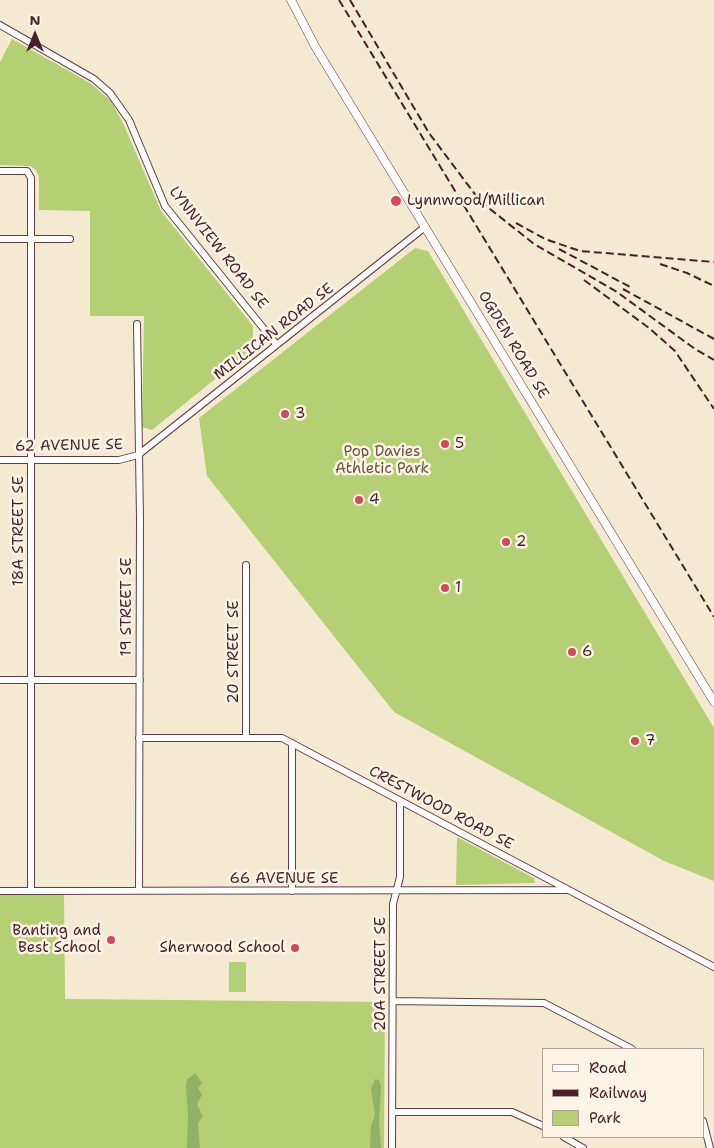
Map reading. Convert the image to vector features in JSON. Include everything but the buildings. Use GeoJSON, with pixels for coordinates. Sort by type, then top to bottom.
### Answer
{"type":"FeatureCollection","features":[{"type":"Feature","properties":{"kind":"street","name":"OGDEN ROAD SE"},"geometry":{"type":"LineString","coordinates":[[292,0],[316,48],[714,702]]}},
{"type":"Feature","properties":{"kind":"street","name":"LYNNVIEW ROAD SE"},"geometry":{"type":"LineString","coordinates":[[0,25],[94,79],[110,93],[129,120],[165,206],[276,344]]}},
{"type":"Feature","properties":{"kind":"street","name":"18A STREET SE"},"geometry":{"type":"LineString","coordinates":[[0,171],[29,172],[32,460],[31,891]]}},
{"type":"Feature","properties":{"kind":"street","name":"MILLICAN ROAD SE"},"geometry":{"type":"LineString","coordinates":[[138,455],[425,227]]}},
{"type":"Feature","properties":{"kind":"street"},"geometry":{"type":"LineString","coordinates":[[0,239],[70,239]]}},
{"type":"Feature","properties":{"kind":"street","name":"19 STREET SE"},"geometry":{"type":"LineString","coordinates":[[137,324],[140,680],[139,891]]}},
{"type":"Feature","properties":{"kind":"street","name":"62 AVENUE SE"},"geometry":{"type":"LineString","coordinates":[[0,460],[119,460],[138,455]]}},
{"type":"Feature","properties":{"kind":"street","name":"20 STREET SE"},"geometry":{"type":"LineString","coordinates":[[246,565],[246,738]]}},
{"type":"Feature","properties":{"kind":"street"},"geometry":{"type":"LineString","coordinates":[[0,680],[140,680]]}},
{"type":"Feature","properties":{"kind":"street","name":"CRESTWOOD ROAD SE"},"geometry":{"type":"LineString","coordinates":[[139,738],[282,738],[714,967]]}},
{"type":"Feature","properties":{"kind":"street"},"geometry":{"type":"LineString","coordinates":[[292,743],[292,891]]}},
{"type":"Feature","properties":{"kind":"street","name":"20A STREET SE"},"geometry":{"type":"LineString","coordinates":[[392,1148],[393,904],[400,877],[400,801]]}},
{"type":"Feature","properties":{"kind":"street","name":"66 AVENUE SE"},"geometry":{"type":"LineString","coordinates":[[0,891],[568,890]]}},
{"type":"Feature","properties":{"kind":"street"},"geometry":{"type":"LineString","coordinates":[[393,1001],[544,1003],[630,1048]]}},
{"type":"Feature","properties":{"kind":"street"},"geometry":{"type":"LineString","coordinates":[[393,1112],[512,1112],[542,1126]]}},
{"type":"Feature","properties":{"kind":"street"},"geometry":{"type":"LineString","coordinates":[[704,1125],[710,1148]]}},
{"type":"Feature","properties":{"kind":"street"},"geometry":{"type":"LineString","coordinates":[[566,1138],[583,1148]]}},
{"type":"Feature","properties":{"kind":"green space"},"geometry":{"type":"Polygon","coordinates":[[[12,39],[90,83],[111,101],[123,123],[161,211],[253,326],[253,345],[245,355],[152,430],[142,427],[144,316],[90,316],[90,211],[39,210],[39,176],[35,169],[30,166],[0,165],[0,62],[12,39]]]}},
{"type":"Feature","properties":{"kind":"green space","name":"Pop Davies Athletic Park"},"geometry":{"type":"Polygon","coordinates":[[[415,248],[428,251],[714,728],[714,881],[664,861],[394,712],[207,476],[199,418],[415,248]]]}},
{"type":"Feature","properties":{"kind":"green space"},"geometry":{"type":"Polygon","coordinates":[[[457,837],[534,878],[535,883],[456,885],[457,837]]]}},
{"type":"Feature","properties":{"kind":"green space"},"geometry":{"type":"Polygon","coordinates":[[[0,891],[64,891],[65,999],[385,1002],[384,1148],[0,1148],[0,891]]]}},
{"type":"Feature","properties":{"kind":"green space"},"geometry":{"type":"Polygon","coordinates":[[[229,962],[246,962],[246,992],[229,992],[229,962]]]}},
{"type":"Feature","properties":{"kind":"green space"},"geometry":{"type":"Polygon","coordinates":[[[195,1073],[202,1083],[198,1088],[202,1095],[197,1104],[203,1117],[198,1123],[200,1148],[187,1148],[188,1113],[186,1087],[187,1080],[195,1073]]]}},
{"type":"Feature","properties":{"kind":"green space"},"geometry":{"type":"Polygon","coordinates":[[[375,1079],[379,1080],[381,1086],[379,1122],[381,1148],[370,1148],[371,1126],[375,1115],[371,1089],[375,1079]]]}},
{"type":"Feature","properties":{"kind":"railway"},"geometry":{"type":"LineString","coordinates":[[339,0],[714,617]]}},
{"type":"Feature","properties":{"kind":"railway"},"geometry":{"type":"LineString","coordinates":[[350,0],[429,133],[480,201],[534,244],[617,292],[695,349],[714,360]]}},
{"type":"Feature","properties":{"kind":"railway"},"geometry":{"type":"LineString","coordinates":[[516,223],[545,239],[580,251],[714,262]]}},
{"type":"Feature","properties":{"kind":"railway"},"geometry":{"type":"LineString","coordinates":[[559,249],[632,288]]}},
{"type":"Feature","properties":{"kind":"railway"},"geometry":{"type":"LineString","coordinates":[[660,264],[687,273],[714,286]]}},
{"type":"Feature","properties":{"kind":"railway"},"geometry":{"type":"LineString","coordinates":[[584,280],[649,328],[675,351],[714,409]]}},
{"type":"Feature","properties":{"kind":"railway"},"geometry":{"type":"LineString","coordinates":[[623,289],[714,339]]}},
{"type":"Feature","properties":{"kind":"place","name":"Lynnwood/Millican"},"geometry":{"type":"Point","coordinates":[396,201]}},
{"type":"Feature","properties":{"kind":"place","name":"3"},"geometry":{"type":"Point","coordinates":[285,414]}},
{"type":"Feature","properties":{"kind":"place","name":"5"},"geometry":{"type":"Point","coordinates":[445,444]}},
{"type":"Feature","properties":{"kind":"place","name":"4"},"geometry":{"type":"Point","coordinates":[359,500]}},
{"type":"Feature","properties":{"kind":"place","name":"2"},"geometry":{"type":"Point","coordinates":[506,542]}},
{"type":"Feature","properties":{"kind":"place","name":"1"},"geometry":{"type":"Point","coordinates":[445,588]}},
{"type":"Feature","properties":{"kind":"place","name":"6"},"geometry":{"type":"Point","coordinates":[572,652]}},
{"type":"Feature","properties":{"kind":"place","name":"7"},"geometry":{"type":"Point","coordinates":[635,741]}},
{"type":"Feature","properties":{"kind":"place","name":"Banting and Best School"},"geometry":{"type":"Point","coordinates":[111,940]}},
{"type":"Feature","properties":{"kind":"place","name":"Sherwood School"},"geometry":{"type":"Point","coordinates":[295,948]}}]}
